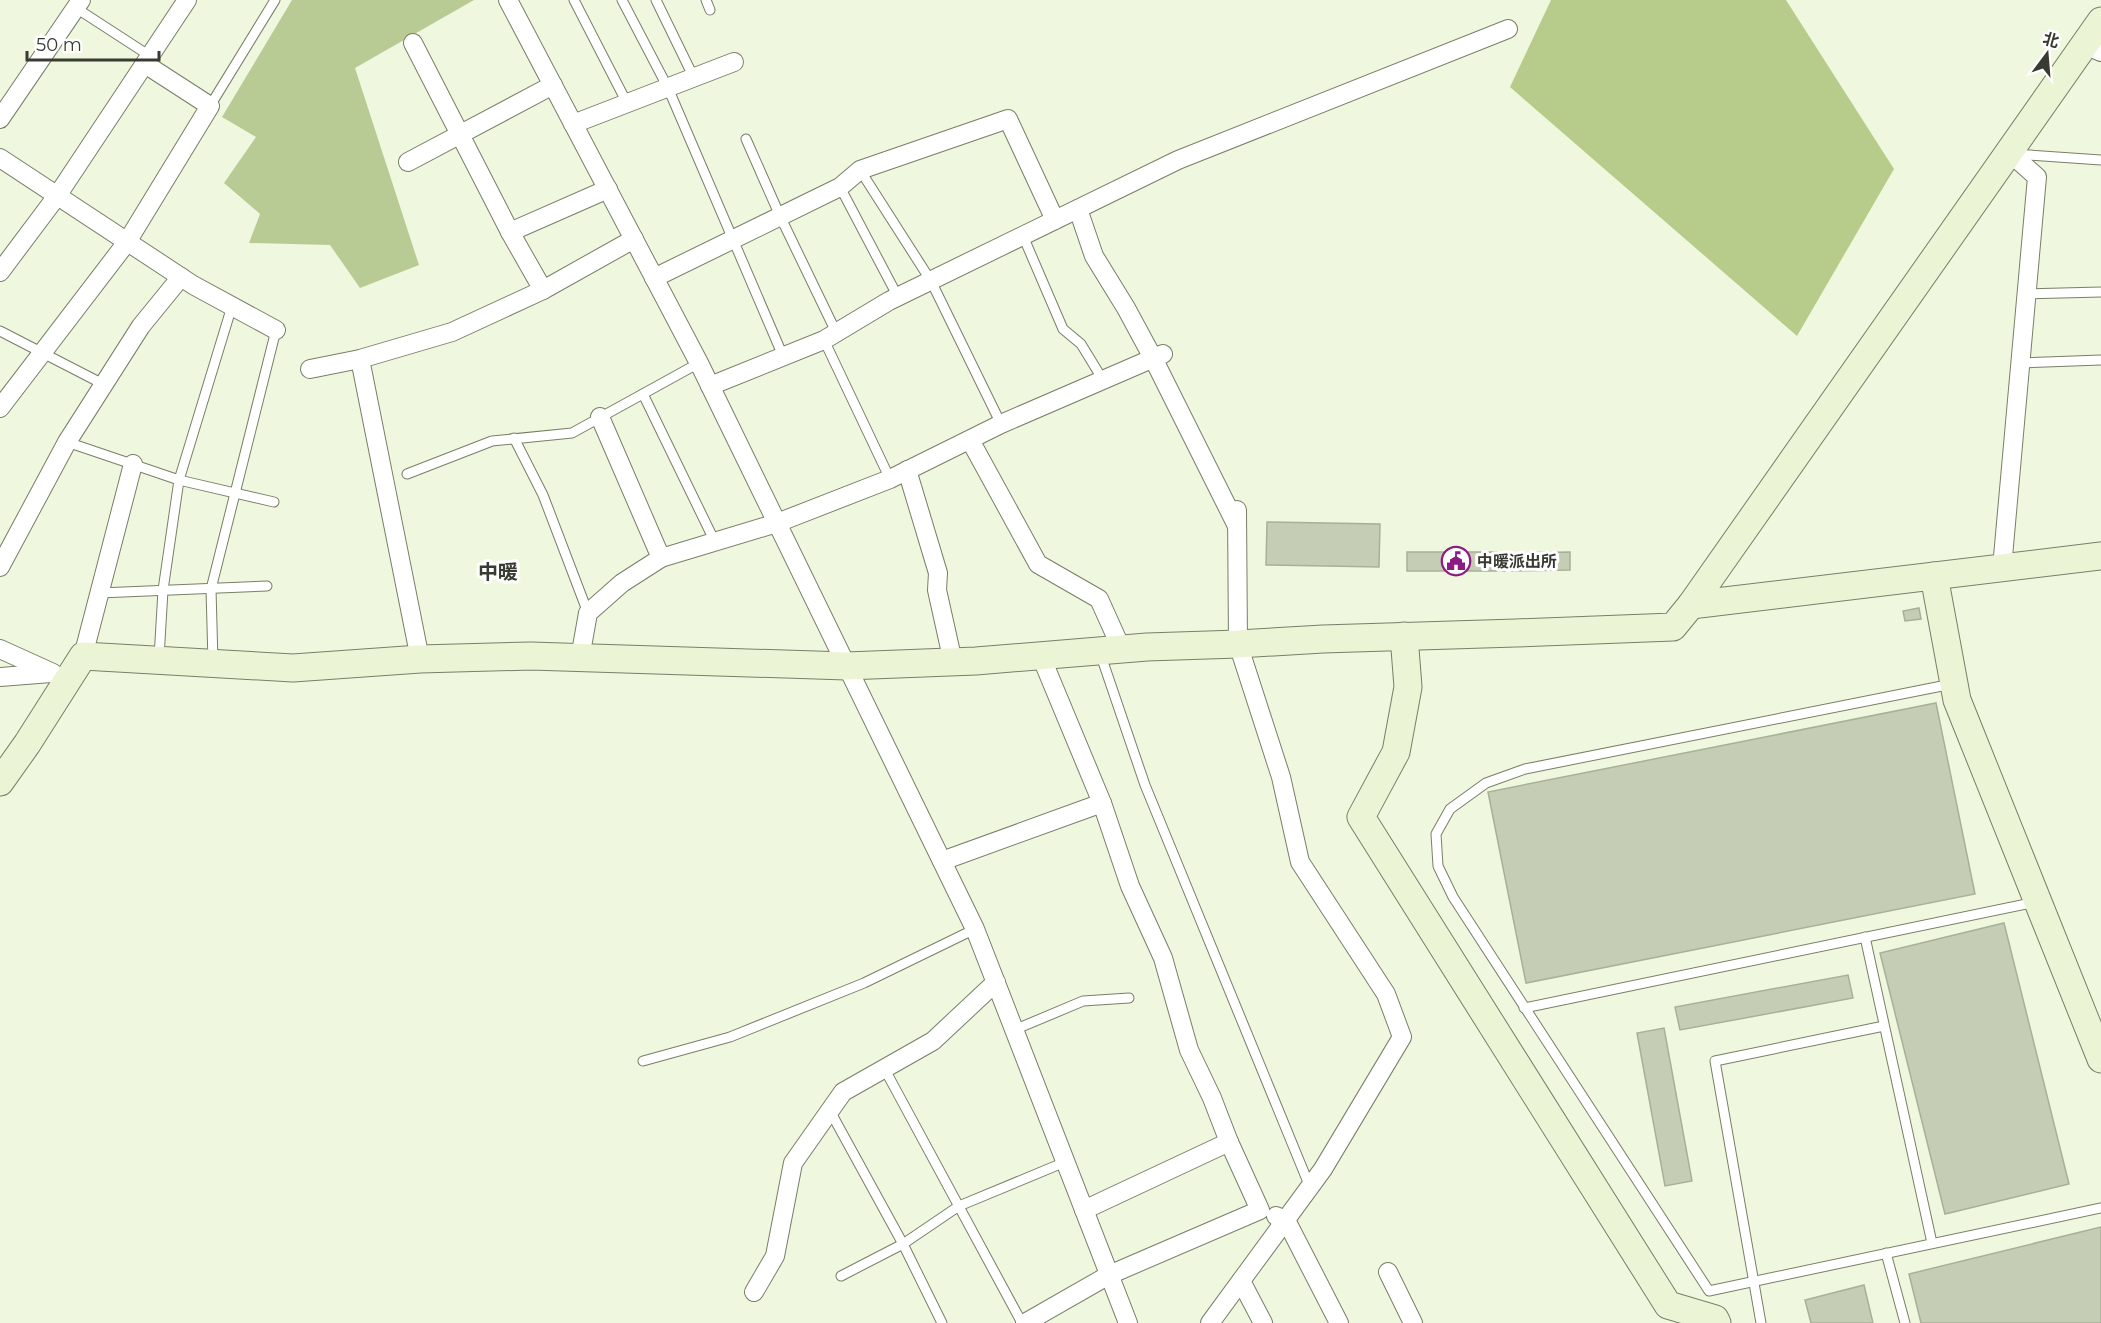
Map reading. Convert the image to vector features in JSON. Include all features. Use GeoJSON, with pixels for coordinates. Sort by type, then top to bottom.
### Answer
{"type":"FeatureCollection","features":[{"type":"Feature","properties":{"kind":"street"},"geometry":{"type":"LineString","coordinates":[[0,272],[57,196],[187,0]]}},
{"type":"Feature","properties":{"kind":"street"},"geometry":{"type":"LineString","coordinates":[[508,0],[699,363],[975,929],[1128,1323]]}},
{"type":"Feature","properties":{"kind":"street"},"geometry":{"type":"LineString","coordinates":[[0,120],[78,4]]}},
{"type":"Feature","properties":{"kind":"street"},"geometry":{"type":"LineString","coordinates":[[0,676],[69,667],[159,660],[293,668],[420,659],[531,656],[846,666],[953,662],[1147,647],[1673,627],[2093,48],[2101,21]]}},
{"type":"Feature","properties":{"kind":"street"},"geometry":{"type":"LineString","coordinates":[[710,386],[830,336],[898,297],[1178,160],[1508,29]]}},
{"type":"Feature","properties":{"kind":"street"},"geometry":{"type":"LineString","coordinates":[[412,43],[510,232],[543,290]]}},
{"type":"Feature","properties":{"kind":"street"},"geometry":{"type":"LineString","coordinates":[[0,408],[127,242],[210,106],[148,60]]}},
{"type":"Feature","properties":{"kind":"street"},"geometry":{"type":"LineString","coordinates":[[573,124],[734,62]]}},
{"type":"Feature","properties":{"kind":"street"},"geometry":{"type":"LineString","coordinates":[[408,162],[553,85]]}},
{"type":"Feature","properties":{"kind":"street"},"geometry":{"type":"LineString","coordinates":[[654,278],[840,187],[860,170],[1008,119],[1055,220]]}},
{"type":"Feature","properties":{"kind":"street"},"geometry":{"type":"LineString","coordinates":[[2002,568],[2037,177],[2011,154]]}},
{"type":"Feature","properties":{"kind":"street"},"geometry":{"type":"LineString","coordinates":[[0,158],[181,277],[276,330]]}},
{"type":"Feature","properties":{"kind":"street"},"geometry":{"type":"LineString","coordinates":[[510,232],[608,189]]}},
{"type":"Feature","properties":{"kind":"street"},"geometry":{"type":"LineString","coordinates":[[1078,209],[1094,256],[1158,356],[1237,519],[1238,644],[1281,777],[1300,862],[1386,994],[1402,1037],[1329,1159],[1210,1323]]}},
{"type":"Feature","properties":{"kind":"street"},"geometry":{"type":"LineString","coordinates":[[310,369],[360,359],[452,332],[543,290],[634,239]]}},
{"type":"Feature","properties":{"kind":"street"},"geometry":{"type":"LineString","coordinates":[[0,567],[67,442],[103,384],[141,326],[181,277]]}},
{"type":"Feature","properties":{"kind":"street"},"geometry":{"type":"LineString","coordinates":[[580,658],[588,613],[622,583],[661,558],[777,523],[890,479],[1001,424],[1158,356]]}},
{"type":"Feature","properties":{"kind":"street"},"geometry":{"type":"LineString","coordinates":[[360,359],[420,659]]}},
{"type":"Feature","properties":{"kind":"street"},"geometry":{"type":"LineString","coordinates":[[600,417],[661,558]]}},
{"type":"Feature","properties":{"kind":"street"},"geometry":{"type":"LineString","coordinates":[[970,440],[1038,564],[1099,599],[1110,650]]}},
{"type":"Feature","properties":{"kind":"street"},"geometry":{"type":"LineString","coordinates":[[0,782],[27,744],[69,667],[99,593],[133,464]]}},
{"type":"Feature","properties":{"kind":"street"},"geometry":{"type":"LineString","coordinates":[[907,470],[938,573],[938,590],[953,662]]}},
{"type":"Feature","properties":{"kind":"street"},"geometry":{"type":"LineString","coordinates":[[1691,605],[2101,556]]}},
{"type":"Feature","properties":{"kind":"street"},"geometry":{"type":"LineString","coordinates":[[1934,576],[1957,700],[2101,1059]]}},
{"type":"Feature","properties":{"kind":"street"},"geometry":{"type":"LineString","coordinates":[[1404,636],[1408,687],[1396,752],[1361,817],[1668,1305],[1715,1319],[1717,1323]]}},
{"type":"Feature","properties":{"kind":"street"},"geometry":{"type":"LineString","coordinates":[[0,649],[69,667]]}},
{"type":"Feature","properties":{"kind":"street"},"geometry":{"type":"LineString","coordinates":[[1040,654],[1102,803],[1130,886],[1163,958],[1189,1050],[1260,1210]]}},
{"type":"Feature","properties":{"kind":"street"},"geometry":{"type":"LineString","coordinates":[[942,861],[1102,803]]}},
{"type":"Feature","properties":{"kind":"street"},"geometry":{"type":"LineString","coordinates":[[754,1292],[775,1256],[793,1162],[843,1092],[933,1041],[996,982]]}},
{"type":"Feature","properties":{"kind":"street"},"geometry":{"type":"LineString","coordinates":[[1084,1210],[1229,1142]]}},
{"type":"Feature","properties":{"kind":"street"},"geometry":{"type":"LineString","coordinates":[[1023,1323],[1109,1275],[1260,1210],[1286,1220],[1339,1323]]}},
{"type":"Feature","properties":{"kind":"street"},"geometry":{"type":"LineString","coordinates":[[1388,1272],[1413,1323]]}},
{"type":"Feature","properties":{"kind":"street"},"geometry":{"type":"LineString","coordinates":[[1241,1281],[1263,1323]]}},
{"type":"Feature","properties":{"kind":"lane"},"geometry":{"type":"LineString","coordinates":[[210,106],[275,0]]}},
{"type":"Feature","properties":{"kind":"lane"},"geometry":{"type":"LineString","coordinates":[[574,0],[627,103]]}},
{"type":"Feature","properties":{"kind":"lane"},"geometry":{"type":"LineString","coordinates":[[622,0],[668,88],[783,356]]}},
{"type":"Feature","properties":{"kind":"lane"},"geometry":{"type":"LineString","coordinates":[[656,0],[694,78]]}},
{"type":"Feature","properties":{"kind":"lane"},"geometry":{"type":"LineString","coordinates":[[706,0],[710,10]]}},
{"type":"Feature","properties":{"kind":"lane"},"geometry":{"type":"LineString","coordinates":[[78,4],[148,60]]}},
{"type":"Feature","properties":{"kind":"lane"},"geometry":{"type":"LineString","coordinates":[[747,139],[890,479]]}},
{"type":"Feature","properties":{"kind":"lane"},"geometry":{"type":"LineString","coordinates":[[2011,154],[2101,160]]}},
{"type":"Feature","properties":{"kind":"lane"},"geometry":{"type":"LineString","coordinates":[[860,170],[930,281],[1001,424]]}},
{"type":"Feature","properties":{"kind":"lane"},"geometry":{"type":"LineString","coordinates":[[840,187],[898,297]]}},
{"type":"Feature","properties":{"kind":"lane"},"geometry":{"type":"LineString","coordinates":[[1023,236],[1063,329],[1081,344],[1103,380]]}},
{"type":"Feature","properties":{"kind":"lane"},"geometry":{"type":"LineString","coordinates":[[2027,294],[2101,292]]}},
{"type":"Feature","properties":{"kind":"lane"},"geometry":{"type":"LineString","coordinates":[[159,660],[163,590],[179,480],[232,306]]}},
{"type":"Feature","properties":{"kind":"lane"},"geometry":{"type":"LineString","coordinates":[[213,663],[211,589],[276,330]]}},
{"type":"Feature","properties":{"kind":"lane"},"geometry":{"type":"LineString","coordinates":[[0,331],[103,384]]}},
{"type":"Feature","properties":{"kind":"lane"},"geometry":{"type":"LineString","coordinates":[[2020,363],[2101,360]]}},
{"type":"Feature","properties":{"kind":"lane"},"geometry":{"type":"LineString","coordinates":[[407,474],[492,441],[572,433],[699,363]]}},
{"type":"Feature","properties":{"kind":"lane"},"geometry":{"type":"LineString","coordinates":[[643,394],[715,542]]}},
{"type":"Feature","properties":{"kind":"lane"},"geometry":{"type":"LineString","coordinates":[[514,438],[543,495],[588,613]]}},
{"type":"Feature","properties":{"kind":"lane"},"geometry":{"type":"LineString","coordinates":[[67,442],[179,480],[274,502]]}},
{"type":"Feature","properties":{"kind":"lane"},"geometry":{"type":"LineString","coordinates":[[99,593],[267,586]]}},
{"type":"Feature","properties":{"kind":"lane"},"geometry":{"type":"LineString","coordinates":[[1110,650],[1145,785],[1310,1187]]}},
{"type":"Feature","properties":{"kind":"lane"},"geometry":{"type":"LineString","coordinates":[[1954,683],[1526,769],[1486,783],[1450,809],[1436,834],[1438,866],[1453,897],[1708,1291],[2101,1208]]}},
{"type":"Feature","properties":{"kind":"lane"},"geometry":{"type":"LineString","coordinates":[[1524,1008],[2038,901]]}},
{"type":"Feature","properties":{"kind":"lane"},"geometry":{"type":"LineString","coordinates":[[643,1060],[740,1033],[864,983],[975,929]]}},
{"type":"Feature","properties":{"kind":"lane"},"geometry":{"type":"LineString","coordinates":[[1865,937],[1932,1244]]}},
{"type":"Feature","properties":{"kind":"lane"},"geometry":{"type":"LineString","coordinates":[[1014,1030],[1083,1001],[1129,999]]}},
{"type":"Feature","properties":{"kind":"lane"},"geometry":{"type":"LineString","coordinates":[[1761,1323],[1715,1061],[1884,1026]]}},
{"type":"Feature","properties":{"kind":"lane"},"geometry":{"type":"LineString","coordinates":[[884,1068],[1023,1323]]}},
{"type":"Feature","properties":{"kind":"lane"},"geometry":{"type":"LineString","coordinates":[[830,1111],[903,1244],[942,1323]]}},
{"type":"Feature","properties":{"kind":"lane"},"geometry":{"type":"LineString","coordinates":[[841,1276],[903,1244],[959,1206],[1065,1161]]}},
{"type":"Feature","properties":{"kind":"lane"},"geometry":{"type":"LineString","coordinates":[[1887,1253],[1905,1323]]}},
{"type":"Feature","properties":{"kind":"green space"},"geometry":{"type":"Polygon","coordinates":[[[292,0],[474,0],[355,68],[419,265],[360,288],[330,245],[249,243],[260,214],[224,183],[256,137],[222,117],[292,0]]]}},
{"type":"Feature","properties":{"kind":"green space"},"geometry":{"type":"Polygon","coordinates":[[[1551,0],[1786,0],[1894,169],[1797,336],[1510,87],[1551,0]]]}},
{"type":"Feature","properties":{"kind":"building"},"geometry":{"type":"Polygon","coordinates":[[[1267,522],[1380,524],[1379,567],[1266,565],[1267,522]]]}},
{"type":"Feature","properties":{"kind":"building","name":"中暖派出所"},"geometry":{"type":"Polygon","coordinates":[[[1407,552],[1505,552],[1505,571],[1407,571],[1407,552]]]}},
{"type":"Feature","properties":{"kind":"building"},"geometry":{"type":"Polygon","coordinates":[[[1570,552],[1570,570],[1512,571],[1512,553],[1570,552]]]}},
{"type":"Feature","properties":{"kind":"building"},"geometry":{"type":"Polygon","coordinates":[[[1919,608],[1921,619],[1905,621],[1903,611],[1919,608]]]}},
{"type":"Feature","properties":{"kind":"building"},"geometry":{"type":"Polygon","coordinates":[[[1936,703],[1975,894],[1526,983],[1488,792],[1936,703]]]}},
{"type":"Feature","properties":{"kind":"building"},"geometry":{"type":"Polygon","coordinates":[[[2004,923],[2069,1184],[1945,1214],[1880,953],[2004,923]]]}},
{"type":"Feature","properties":{"kind":"building"},"geometry":{"type":"Polygon","coordinates":[[[1848,975],[1853,998],[1680,1030],[1675,1007],[1848,975]]]}},
{"type":"Feature","properties":{"kind":"building"},"geometry":{"type":"Polygon","coordinates":[[[1664,1028],[1692,1181],[1665,1186],[1637,1033],[1664,1028]]]}},
{"type":"Feature","properties":{"kind":"building"},"geometry":{"type":"Polygon","coordinates":[[[2101,1227],[2101,1323],[1921,1323],[1909,1274],[2101,1227]]]}},
{"type":"Feature","properties":{"kind":"building"},"geometry":{"type":"Polygon","coordinates":[[[1864,1285],[1873,1323],[1811,1323],[1805,1300],[1864,1285]]]}},
{"type":"Feature","properties":{"kind":"place","name":"中暖派出所"},"geometry":{"type":"Point","coordinates":[1456,561]}},
{"type":"Feature","properties":{"kind":"district","name":"中暖"},"geometry":{"type":"Point","coordinates":[498,572]}}]}
